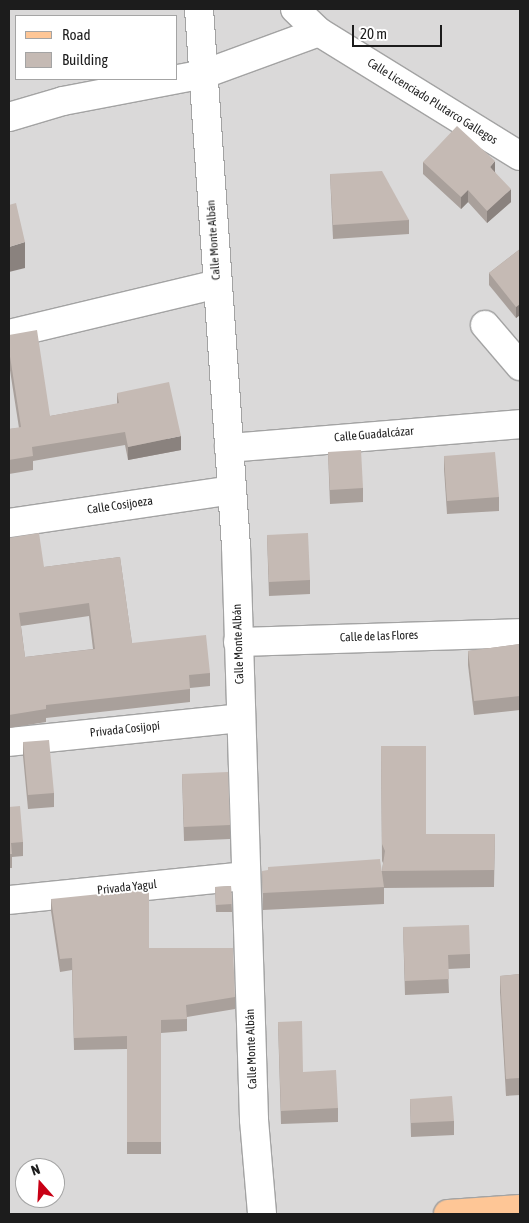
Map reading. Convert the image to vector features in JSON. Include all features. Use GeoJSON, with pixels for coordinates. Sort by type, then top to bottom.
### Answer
{"type":"FeatureCollection","features":[{"type":"Feature","properties":{"kind":"main road"},"geometry":{"type":"LineString","coordinates":[[448,1214],[515,1211]]}},
{"type":"Feature","properties":{"kind":"street","name":"Calle Monte Albán"},"geometry":{"type":"LineString","coordinates":[[199,9],[232,490],[254,1120],[262,1214]]}},
{"type":"Feature","properties":{"kind":"street","name":"Calle Licenciado Plutarco Gallegos"},"geometry":{"type":"LineString","coordinates":[[295,9],[319,32],[520,156]]}},
{"type":"Feature","properties":{"kind":"street"},"geometry":{"type":"LineString","coordinates":[[178,79],[204,74],[319,32]]}},
{"type":"Feature","properties":{"kind":"street"},"geometry":{"type":"LineString","coordinates":[[9,117],[63,101],[173,80]]}},
{"type":"Feature","properties":{"kind":"street"},"geometry":{"type":"LineString","coordinates":[[9,334],[217,284]]}},
{"type":"Feature","properties":{"kind":"street"},"geometry":{"type":"LineString","coordinates":[[485,325],[520,366]]}},
{"type":"Feature","properties":{"kind":"street","name":"Calle Guadalcázar"},"geometry":{"type":"LineString","coordinates":[[229,448],[520,424]]}},
{"type":"Feature","properties":{"kind":"street","name":"Calle Cosijoeza"},"geometry":{"type":"LineString","coordinates":[[9,523],[232,490]]}},
{"type":"Feature","properties":{"kind":"street","name":"Calle de las Flores"},"geometry":{"type":"LineString","coordinates":[[238,642],[520,633]]}},
{"type":"Feature","properties":{"kind":"street","name":"Privada Cosijopí"},"geometry":{"type":"LineString","coordinates":[[9,742],[241,718]]}},
{"type":"Feature","properties":{"kind":"street","name":"Privada Yagul"},"geometry":{"type":"LineString","coordinates":[[9,900],[245,876]]}},
{"type":"Feature","properties":{"kind":"shaded area"},"geometry":{"type":"Polygon","coordinates":[[[9,9],[520,9],[520,1214],[9,1214],[9,9]]]}},
{"type":"Feature","properties":{"kind":"building"},"geometry":{"type":"Polygon","coordinates":[[[457,126],[495,161],[490,167],[511,189],[487,211],[468,190],[461,197],[423,162],[457,126]]]}},
{"type":"Feature","properties":{"kind":"building"},"geometry":{"type":"Polygon","coordinates":[[[382,171],[409,220],[333,225],[330,174],[382,171]]]}},
{"type":"Feature","properties":{"kind":"building"},"geometry":{"type":"Polygon","coordinates":[[[16,203],[25,242],[9,247],[9,205],[16,203]]]}},
{"type":"Feature","properties":{"kind":"building"},"geometry":{"type":"Polygon","coordinates":[[[520,249],[520,304],[516,307],[489,273],[520,249]]]}},
{"type":"Feature","properties":{"kind":"building"},"geometry":{"type":"Polygon","coordinates":[[[37,330],[50,416],[119,403],[117,393],[169,382],[181,436],[128,447],[125,432],[32,447],[33,456],[9,460],[9,429],[21,427],[9,350],[9,335],[37,330]]]}},
{"type":"Feature","properties":{"kind":"building"},"geometry":{"type":"Polygon","coordinates":[[[361,450],[363,488],[330,490],[328,452],[361,450]]]}},
{"type":"Feature","properties":{"kind":"building"},"geometry":{"type":"Polygon","coordinates":[[[495,452],[499,497],[447,501],[444,456],[495,452]]]}},
{"type":"Feature","properties":{"kind":"building"},"geometry":{"type":"Polygon","coordinates":[[[39,533],[44,567],[120,557],[132,643],[206,635],[210,673],[189,675],[190,689],[46,705],[46,709],[9,715],[9,538],[39,533]],[[89,603],[19,613],[25,657],[95,649],[89,603]]]}},
{"type":"Feature","properties":{"kind":"building"},"geometry":{"type":"Polygon","coordinates":[[[308,533],[310,580],[269,582],[267,535],[308,533]]]}},
{"type":"Feature","properties":{"kind":"building"},"geometry":{"type":"Polygon","coordinates":[[[520,644],[520,696],[474,701],[468,651],[520,644]]]}},
{"type":"Feature","properties":{"kind":"building"},"geometry":{"type":"Polygon","coordinates":[[[49,740],[54,793],[28,795],[23,742],[49,740]]]}},
{"type":"Feature","properties":{"kind":"building"},"geometry":{"type":"Polygon","coordinates":[[[381,746],[426,746],[426,834],[495,834],[494,870],[382,871],[385,851],[382,844],[381,746]]]}},
{"type":"Feature","properties":{"kind":"building"},"geometry":{"type":"Polygon","coordinates":[[[228,772],[230,825],[184,827],[182,774],[228,772]]]}},
{"type":"Feature","properties":{"kind":"building"},"geometry":{"type":"Polygon","coordinates":[[[20,806],[23,842],[11,843],[12,854],[9,854],[9,807],[20,806]]]}},
{"type":"Feature","properties":{"kind":"building"},"geometry":{"type":"Polygon","coordinates":[[[380,859],[384,887],[263,893],[262,871],[268,870],[268,867],[380,859]]]}},
{"type":"Feature","properties":{"kind":"building"},"geometry":{"type":"Polygon","coordinates":[[[231,886],[232,904],[216,905],[215,887],[231,886]]]}},
{"type":"Feature","properties":{"kind":"building"},"geometry":{"type":"Polygon","coordinates":[[[149,889],[149,948],[233,948],[235,997],[186,1005],[187,1019],[161,1020],[161,1142],[127,1142],[127,1036],[74,1038],[72,958],[60,959],[51,899],[149,889]]]}},
{"type":"Feature","properties":{"kind":"building"},"geometry":{"type":"Polygon","coordinates":[[[469,925],[470,954],[448,955],[449,979],[405,981],[403,927],[469,925]]]}},
{"type":"Feature","properties":{"kind":"building"},"geometry":{"type":"Polygon","coordinates":[[[520,974],[520,1078],[506,1079],[500,976],[520,974]]]}},
{"type":"Feature","properties":{"kind":"building"},"geometry":{"type":"Polygon","coordinates":[[[302,1021],[303,1072],[336,1070],[338,1108],[281,1111],[278,1022],[302,1021]]]}},
{"type":"Feature","properties":{"kind":"building"},"geometry":{"type":"Polygon","coordinates":[[[452,1096],[454,1121],[411,1123],[410,1099],[452,1096]]]}}]}
